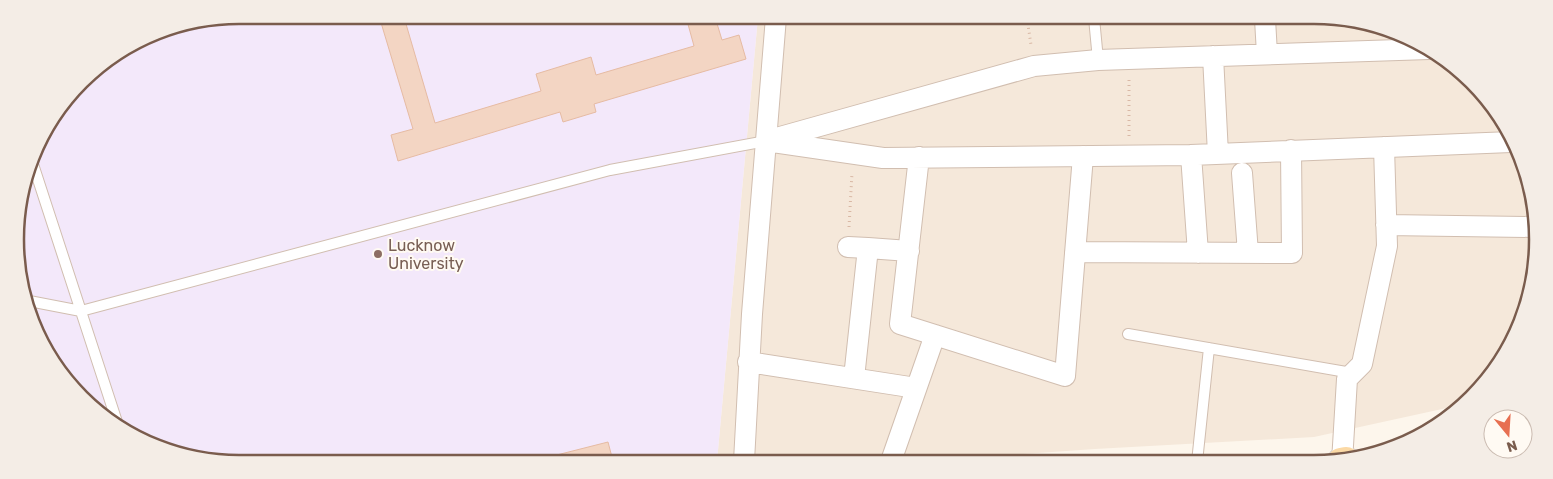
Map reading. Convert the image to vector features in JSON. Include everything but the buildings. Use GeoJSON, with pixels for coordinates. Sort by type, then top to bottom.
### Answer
{"type":"FeatureCollection","features":[{"type":"Feature","properties":{"kind":"street"},"geometry":{"type":"LineString","coordinates":[[744,455],[748,362],[775,24]]}},
{"type":"Feature","properties":{"kind":"street"},"geometry":{"type":"LineString","coordinates":[[1266,24],[1267,54]]}},
{"type":"Feature","properties":{"kind":"street"},"geometry":{"type":"LineString","coordinates":[[766,141],[1034,66],[1098,60],[1415,49]]}},
{"type":"Feature","properties":{"kind":"street"},"geometry":{"type":"LineString","coordinates":[[1213,56],[1218,154]]}},
{"type":"Feature","properties":{"kind":"street"},"geometry":{"type":"LineString","coordinates":[[766,141],[883,158],[1191,155],[1506,142]]}},
{"type":"Feature","properties":{"kind":"street"},"geometry":{"type":"LineString","coordinates":[[1342,453],[1347,379],[1362,364],[1387,246],[1384,147]]}},
{"type":"Feature","properties":{"kind":"street"},"geometry":{"type":"LineString","coordinates":[[1075,252],[1292,253],[1291,150]]}},
{"type":"Feature","properties":{"kind":"street"},"geometry":{"type":"LineString","coordinates":[[1191,155],[1198,253]]}},
{"type":"Feature","properties":{"kind":"street"},"geometry":{"type":"LineString","coordinates":[[919,157],[900,324],[1065,376],[1083,156]]}},
{"type":"Feature","properties":{"kind":"street"},"geometry":{"type":"LineString","coordinates":[[1242,173],[1248,253]]}},
{"type":"Feature","properties":{"kind":"street"},"geometry":{"type":"LineString","coordinates":[[1386,225],[1529,227]]}},
{"type":"Feature","properties":{"kind":"street"},"geometry":{"type":"LineString","coordinates":[[848,247],[909,251]]}},
{"type":"Feature","properties":{"kind":"street"},"geometry":{"type":"LineString","coordinates":[[854,378],[868,248]]}},
{"type":"Feature","properties":{"kind":"street"},"geometry":{"type":"LineString","coordinates":[[893,455],[935,335]]}},
{"type":"Feature","properties":{"kind":"street"},"geometry":{"type":"LineString","coordinates":[[748,362],[916,388]]}},
{"type":"Feature","properties":{"kind":"lane"},"geometry":{"type":"LineString","coordinates":[[1095,24],[1098,60]]}},
{"type":"Feature","properties":{"kind":"lane"},"geometry":{"type":"LineString","coordinates":[[33,302],[80,312],[610,170],[766,141]]}},
{"type":"Feature","properties":{"kind":"lane"},"geometry":{"type":"LineString","coordinates":[[35,170],[115,416]]}},
{"type":"Feature","properties":{"kind":"lane"},"geometry":{"type":"LineString","coordinates":[[1128,334],[1353,373]]}},
{"type":"Feature","properties":{"kind":"lane"},"geometry":{"type":"LineString","coordinates":[[1198,455],[1209,348]]}},
{"type":"Feature","properties":{"kind":"path"},"geometry":{"type":"LineString","coordinates":[[1028,24],[1034,66]]}},
{"type":"Feature","properties":{"kind":"path"},"geometry":{"type":"LineString","coordinates":[[1128,59],[1130,156]]}},
{"type":"Feature","properties":{"kind":"path"},"geometry":{"type":"LineString","coordinates":[[848,247],[852,170]]}},
{"type":"Feature","properties":{"kind":"shaded area","name":"Lucknow University"},"geometry":{"type":"Polygon","coordinates":[[[225,24],[757,24],[718,455],[225,455],[197,451],[170,444],[144,433],[120,419],[97,402],[68,371],[40,322],[28,282],[24,254],[24,225],[31,184],[40,157],[68,108],[97,77],[120,60],[157,40],[184,31],[225,24]]]}},
{"type":"Feature","properties":{"kind":"shaded area"},"geometry":{"type":"Polygon","coordinates":[[[757,24],[1328,24],[1356,28],[1383,35],[1409,46],[1433,60],[1456,77],[1476,97],[1493,120],[1507,144],[1518,170],[1525,197],[1529,225],[1529,254],[1525,282],[1518,309],[1507,335],[1485,371],[1449,407],[1314,437],[1008,455],[718,455],[757,24]]]}},
{"type":"Feature","properties":{"kind":"place","name":"Lucknow University"},"geometry":{"type":"Point","coordinates":[378,254]}}]}
